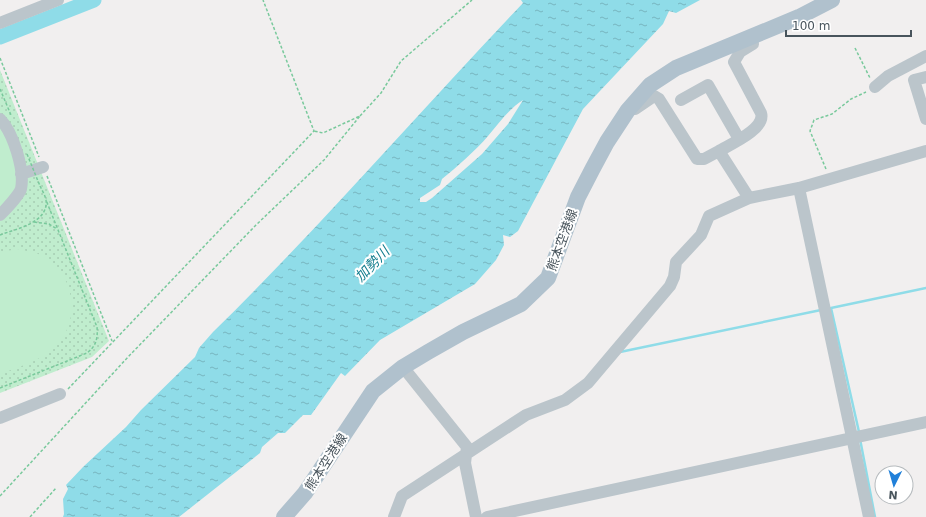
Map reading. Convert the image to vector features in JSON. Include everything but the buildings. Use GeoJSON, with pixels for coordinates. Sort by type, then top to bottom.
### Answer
{"type":"FeatureCollection","features":[{"type":"Feature","properties":{"kind":"main road","name":"熊本空港線"},"geometry":{"type":"LineString","coordinates":[[284,517],[305,493],[373,391],[403,367],[463,332],[522,304],[548,278],[578,197],[607,142],[628,110],[650,85],[676,68],[799,17],[832,0]]}},
{"type":"Feature","properties":{"kind":"street"},"geometry":{"type":"LineString","coordinates":[[0,23],[58,0]]}},
{"type":"Feature","properties":{"kind":"street"},"geometry":{"type":"LineString","coordinates":[[628,110],[633,110],[654,96],[659,99],[698,159],[704,159],[739,139],[755,129],[761,123],[763,118],[734,62],[740,52],[753,44],[752,36]]}},
{"type":"Feature","properties":{"kind":"street"},"geometry":{"type":"LineString","coordinates":[[875,87],[888,76],[926,56]]}},
{"type":"Feature","properties":{"kind":"street"},"geometry":{"type":"LineString","coordinates":[[926,77],[914,80],[926,119]]}},
{"type":"Feature","properties":{"kind":"street"},"geometry":{"type":"LineString","coordinates":[[680,100],[708,85],[739,139]]}},
{"type":"Feature","properties":{"kind":"street"},"geometry":{"type":"LineString","coordinates":[[0,119],[14,144],[22,174],[21,190],[0,216]]}},
{"type":"Feature","properties":{"kind":"street"},"geometry":{"type":"LineString","coordinates":[[394,517],[402,496],[526,415],[564,400],[588,383],[670,286],[674,277],[676,262],[701,234],[710,216],[749,198],[799,188],[926,150]]}},
{"type":"Feature","properties":{"kind":"street"},"geometry":{"type":"LineString","coordinates":[[718,151],[749,198]]}},
{"type":"Feature","properties":{"kind":"street"},"geometry":{"type":"LineString","coordinates":[[22,174],[43,167]]}},
{"type":"Feature","properties":{"kind":"street"},"geometry":{"type":"LineString","coordinates":[[799,188],[869,517]]}},
{"type":"Feature","properties":{"kind":"street"},"geometry":{"type":"LineString","coordinates":[[403,367],[467,447],[465,463],[476,517]]}},
{"type":"Feature","properties":{"kind":"street"},"geometry":{"type":"LineString","coordinates":[[0,418],[60,394]]}},
{"type":"Feature","properties":{"kind":"street"},"geometry":{"type":"LineString","coordinates":[[487,517],[926,422]]}},
{"type":"Feature","properties":{"kind":"path"},"geometry":{"type":"LineString","coordinates":[[263,0],[314,131]]}},
{"type":"Feature","properties":{"kind":"path"},"geometry":{"type":"LineString","coordinates":[[0,496],[123,362],[256,225],[324,160],[381,93],[402,61],[472,0]]}},
{"type":"Feature","properties":{"kind":"path"},"geometry":{"type":"LineString","coordinates":[[830,178],[810,131],[811,125],[814,120],[832,114],[851,100],[875,87],[855,48]]}},
{"type":"Feature","properties":{"kind":"path"},"geometry":{"type":"LineString","coordinates":[[0,58],[112,341]]}},
{"type":"Feature","properties":{"kind":"path"},"geometry":{"type":"LineString","coordinates":[[314,131],[323,133],[360,116]]}},
{"type":"Feature","properties":{"kind":"path"},"geometry":{"type":"LineString","coordinates":[[60,394],[67,390],[112,341],[314,131]]}},
{"type":"Feature","properties":{"kind":"path"},"geometry":{"type":"LineString","coordinates":[[0,388],[87,353],[94,347],[97,341],[97,328],[27,154]]}},
{"type":"Feature","properties":{"kind":"path"},"geometry":{"type":"LineString","coordinates":[[0,235],[34,222],[42,215],[46,200]]}},
{"type":"Feature","properties":{"kind":"path"},"geometry":{"type":"LineString","coordinates":[[34,222],[49,224],[57,229]]}},
{"type":"Feature","properties":{"kind":"path"},"geometry":{"type":"LineString","coordinates":[[30,517],[56,488]]}},
{"type":"Feature","properties":{"kind":"green space"},"geometry":{"type":"Polygon","coordinates":[[[0,70],[109,341],[92,357],[0,393],[0,70]]]}},
{"type":"Feature","properties":{"kind":"green space"},"geometry":{"type":"Polygon","coordinates":[[[0,127],[12,148],[19,188],[0,212],[0,127]]]}},
{"type":"Feature","properties":{"kind":"green space"},"geometry":{"type":"Polygon","coordinates":[[[18,249],[36,253],[48,259],[58,268],[70,290],[72,303],[71,316],[61,340],[49,352],[25,365],[0,374],[0,252],[18,249]]]}},
{"type":"Feature","properties":{"kind":"water","name":"加勢川"},"geometry":{"type":"Polygon","coordinates":[[[521,0],[700,0],[676,13],[669,11],[663,24],[583,109],[518,231],[510,237],[503,235],[504,245],[496,260],[475,284],[380,340],[345,376],[341,373],[311,415],[303,415],[285,433],[278,433],[262,447],[260,453],[179,517],[63,517],[63,499],[68,489],[66,485],[195,357],[199,348],[213,332],[331,210],[523,3],[521,0]],[[523,100],[509,112],[472,153],[442,179],[440,185],[420,198],[420,202],[426,202],[432,198],[482,154],[508,124],[523,100]]]}},
{"type":"Feature","properties":{"kind":"waterway"},"geometry":{"type":"LineString","coordinates":[[0,37],[94,0]]}},
{"type":"Feature","properties":{"kind":"waterway"},"geometry":{"type":"LineString","coordinates":[[859,432],[831,308],[926,288]]}},
{"type":"Feature","properties":{"kind":"waterway"},"geometry":{"type":"LineString","coordinates":[[620,352],[821,310]]}},
{"type":"Feature","properties":{"kind":"waterway"},"geometry":{"type":"LineString","coordinates":[[860,439],[875,517]]}}]}
